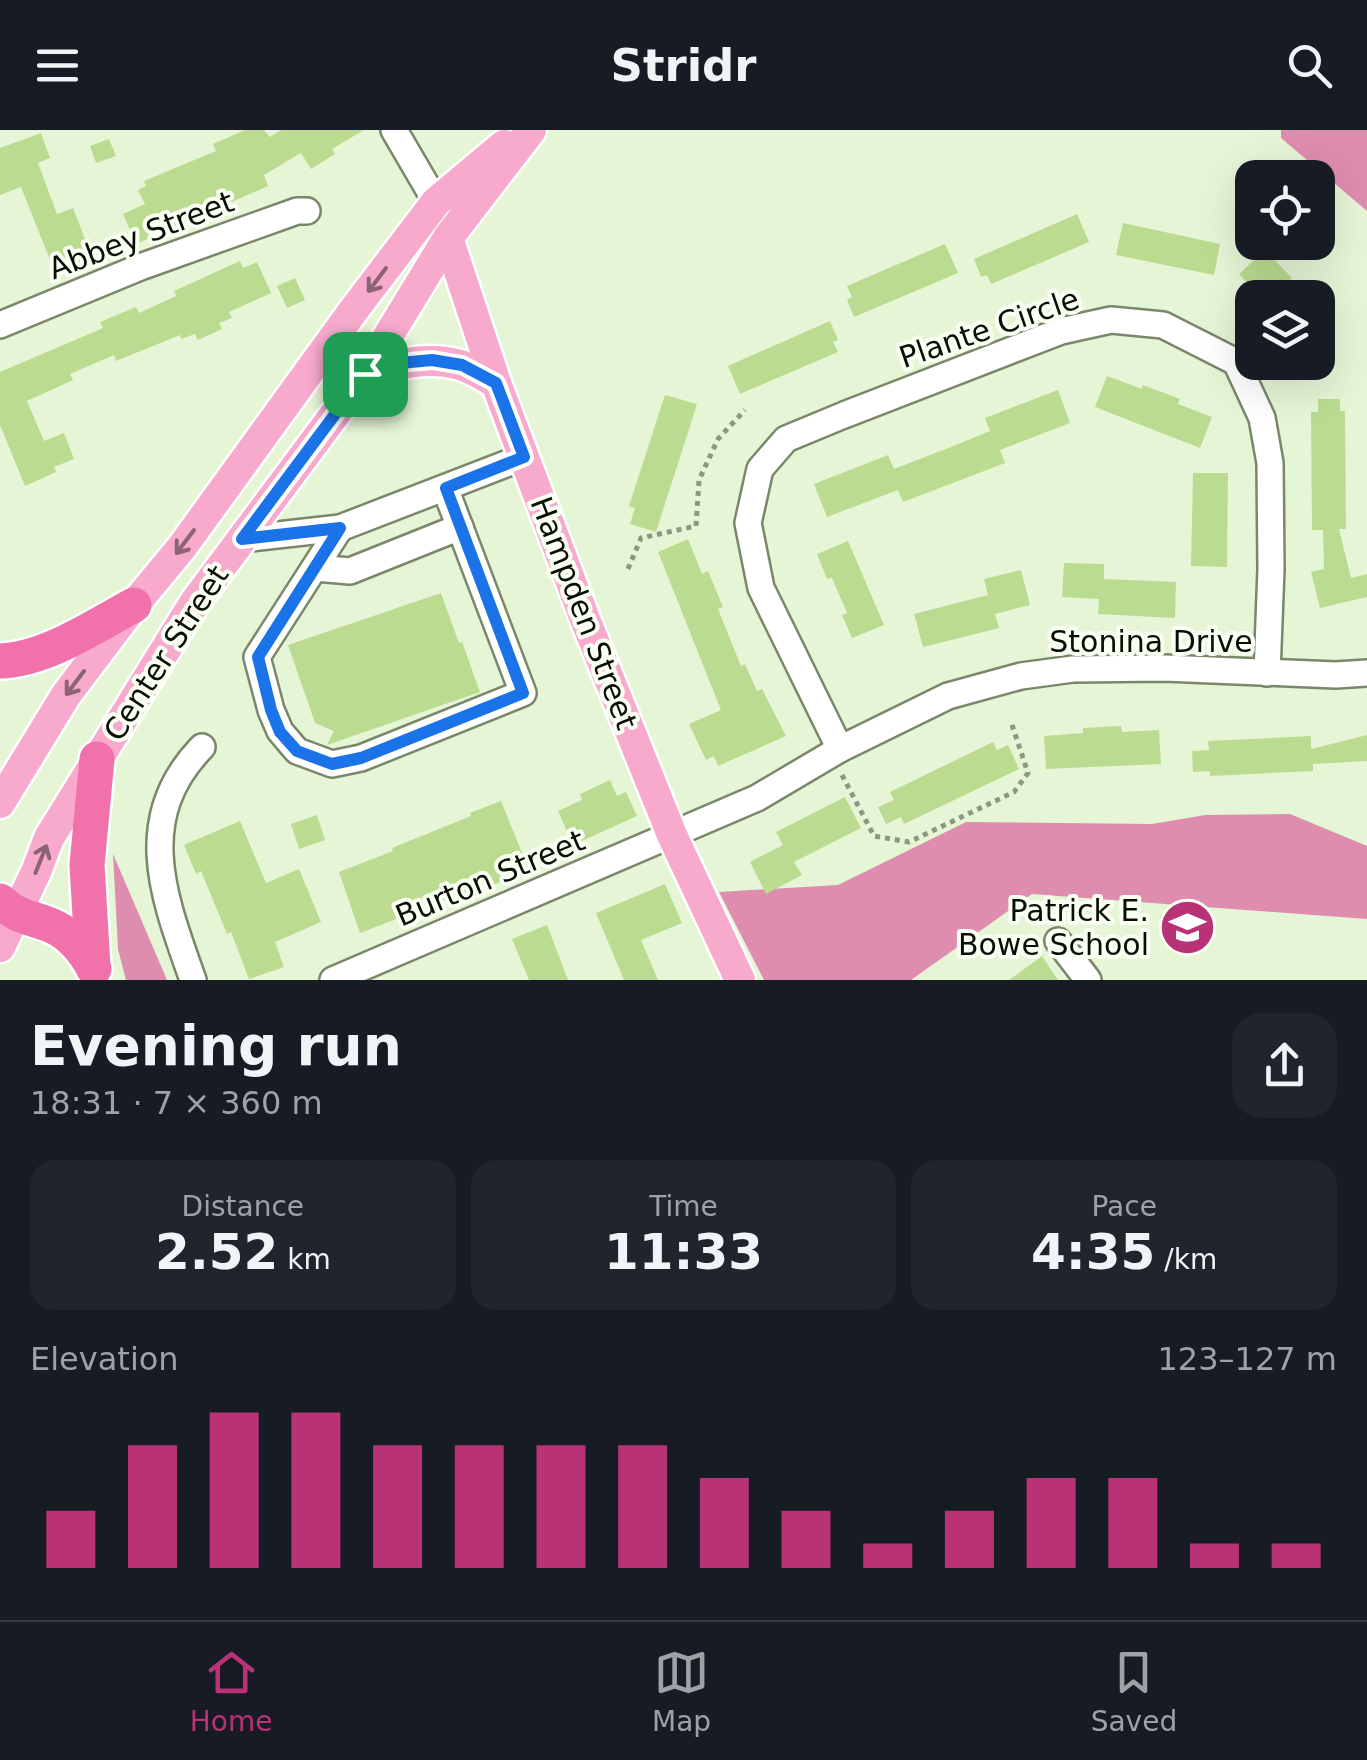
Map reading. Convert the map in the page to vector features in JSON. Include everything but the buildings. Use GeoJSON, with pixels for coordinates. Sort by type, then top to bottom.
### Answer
{"type":"FeatureCollection","features":[{"type":"Feature","properties":{"kind":"highway"},"geometry":{"type":"LineString","coordinates":[[0,661],[12,661],[62,644],[134,605]]}},
{"type":"Feature","properties":{"kind":"highway"},"geometry":{"type":"LineString","coordinates":[[95,973],[87,865],[97,759]]}},
{"type":"Feature","properties":{"kind":"highway"},"geometry":{"type":"LineString","coordinates":[[8,908],[53,926],[77,943],[95,973]]}},
{"type":"Feature","properties":{"kind":"main road","name":"Center Street"},"geometry":{"type":"LineString","coordinates":[[0,802],[66,695],[182,547],[436,202],[522,130]]}},
{"type":"Feature","properties":{"kind":"main road","name":"Center Street"},"geometry":{"type":"LineString","coordinates":[[0,947],[8,908],[195,602],[365,374],[448,238],[531,130]]}},
{"type":"Feature","properties":{"kind":"main road","name":"Hampden Street"},"geometry":{"type":"LineString","coordinates":[[448,238],[496,383],[584,618],[672,835],[740,980]]}},
{"type":"Feature","properties":{"kind":"main road"},"geometry":{"type":"LineString","coordinates":[[365,374],[400,363],[432,360],[462,365],[496,383]]}},
{"type":"Feature","properties":{"kind":"street"},"geometry":{"type":"LineString","coordinates":[[394,130],[436,202],[448,238]]}},
{"type":"Feature","properties":{"kind":"street","name":"Abbey Street"},"geometry":{"type":"LineString","coordinates":[[0,325],[142,266],[297,211],[307,211]]}},
{"type":"Feature","properties":{"kind":"street","name":"Plante Circle"},"geometry":{"type":"LineString","coordinates":[[835,752],[761,588],[748,522],[760,469],[786,440],[829,421],[1062,331],[1111,320],[1163,325],[1236,362],[1262,418],[1270,463],[1267,673]]}},
{"type":"Feature","properties":{"kind":"street"},"geometry":{"type":"LineString","coordinates":[[242,539],[340,528],[524,457]]}},
{"type":"Feature","properties":{"kind":"street"},"geometry":{"type":"LineString","coordinates":[[340,528],[258,657],[280,732],[297,751],[332,764],[361,758],[523,693],[446,488]]}},
{"type":"Feature","properties":{"kind":"street"},"geometry":{"type":"LineString","coordinates":[[315,568],[350,571],[460,527]]}},
{"type":"Feature","properties":{"kind":"street","name":"Stonina Drive"},"geometry":{"type":"LineString","coordinates":[[672,835],[758,798],[835,752],[948,696],[1021,676],[1072,669],[1164,668],[1336,676],[1367,673]]}},
{"type":"Feature","properties":{"kind":"street"},"geometry":{"type":"LineString","coordinates":[[193,980],[168,912],[158,844],[164,806],[184,766],[202,748]]}},
{"type":"Feature","properties":{"kind":"street","name":"Burton Street"},"geometry":{"type":"LineString","coordinates":[[332,980],[672,835]]}},
{"type":"Feature","properties":{"kind":"street"},"geometry":{"type":"LineString","coordinates":[[1058,940],[1088,980]]}},
{"type":"Feature","properties":{"kind":"path"},"geometry":{"type":"LineString","coordinates":[[628,569],[641,538],[696,526],[699,480],[718,438],[745,410]]}},
{"type":"Feature","properties":{"kind":"path"},"geometry":{"type":"LineString","coordinates":[[835,752],[874,836],[908,842],[1014,792],[1028,773],[1011,722]]}},
{"type":"Feature","properties":{"kind":"shaded area"},"geometry":{"type":"Polygon","coordinates":[[[1281,130],[1367,130],[1367,211],[1335,184],[1335,160],[1307,160],[1281,138],[1281,130]]]}},
{"type":"Feature","properties":{"kind":"shaded area"},"geometry":{"type":"Polygon","coordinates":[[[1290,814],[1367,846],[1367,919],[1032,894],[911,980],[764,980],[719,892],[838,885],[966,822],[1152,824],[1205,815],[1290,814]]]}},
{"type":"Feature","properties":{"kind":"shaded area"},"geometry":{"type":"Polygon","coordinates":[[[113,854],[167,980],[126,980],[118,949],[113,854]]]}},
{"type":"Feature","properties":{"kind":"place","name":"Patrick E. Bowe School"},"geometry":{"type":"Point","coordinates":[1188,927]}},
{"type":"Feature","properties":{"kind":"route"},"geometry":{"type":"LineString","coordinates":[[432,360],[462,365],[496,383],[524,457],[446,488],[523,693],[361,758],[332,764],[297,751],[280,732],[258,657],[340,528],[242,539],[365,374],[400,363],[432,360]]}}]}
